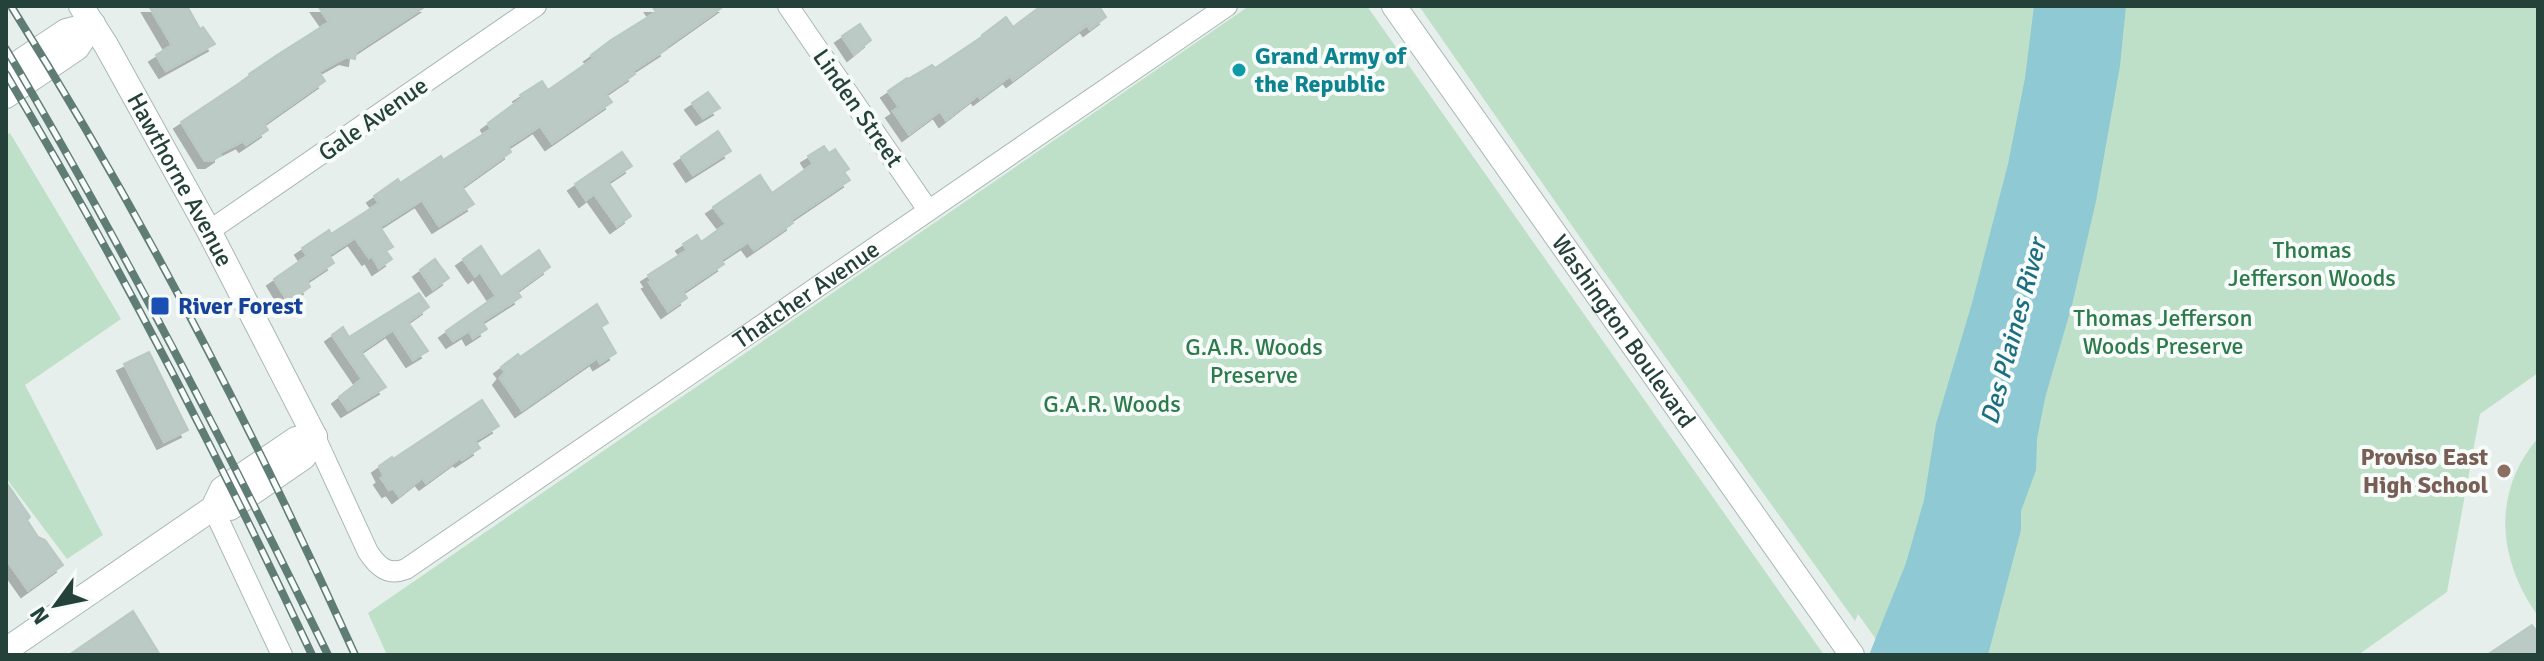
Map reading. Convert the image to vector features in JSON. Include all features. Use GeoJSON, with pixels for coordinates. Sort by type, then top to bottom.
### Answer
{"type":"FeatureCollection","features":[{"type":"Feature","properties":{"kind":"street","name":"Gale Avenue"},"geometry":{"type":"LineString","coordinates":[[209,231],[536,6]]}},
{"type":"Feature","properties":{"kind":"street","name":"Linden Street"},"geometry":{"type":"LineString","coordinates":[[788,6],[928,210]]}},
{"type":"Feature","properties":{"kind":"street","name":"Thatcher Avenue"},"geometry":{"type":"LineString","coordinates":[[384,570],[396,573],[406,569],[1227,6]]}},
{"type":"Feature","properties":{"kind":"street","name":"Washington Boulevard"},"geometry":{"type":"LineString","coordinates":[[1394,6],[1852,655]]}},
{"type":"Feature","properties":{"kind":"street","name":"Hawthorne Avenue"},"geometry":{"type":"LineString","coordinates":[[87,15],[209,231],[315,437],[368,552],[384,570]]}},
{"type":"Feature","properties":{"kind":"street"},"geometry":{"type":"LineString","coordinates":[[6,71],[87,15]]}},
{"type":"Feature","properties":{"kind":"street"},"geometry":{"type":"LineString","coordinates":[[6,96],[77,48],[87,15]]}},
{"type":"Feature","properties":{"kind":"street"},"geometry":{"type":"LineString","coordinates":[[6,650],[213,508],[230,508],[304,457],[315,437]]}},
{"type":"Feature","properties":{"kind":"street"},"geometry":{"type":"LineString","coordinates":[[213,508],[282,655]]}},
{"type":"Feature","properties":{"kind":"green space","name":"G.A.R. Woods"},"geometry":{"type":"Polygon","coordinates":[[[1249,6],[1367,6],[1824,655],[387,655],[368,613],[1249,6]]]}},
{"type":"Feature","properties":{"kind":"green space","name":"Thomas Jefferson Woods Preserve"},"geometry":{"type":"Polygon","coordinates":[[[1419,6],[2538,6],[2538,373],[2480,414],[2447,592],[2358,655],[1887,655],[1858,614],[1855,621],[1600,266],[1419,6]]]}},
{"type":"Feature","properties":{"kind":"green space"},"geometry":{"type":"Polygon","coordinates":[[[10,133],[121,319],[25,385],[103,535],[67,559],[6,478],[6,135],[10,133]]]}},
{"type":"Feature","properties":{"kind":"green space"},"geometry":{"type":"Polygon","coordinates":[[[2538,438],[2538,616],[2515,572],[2505,527],[2513,481],[2523,459],[2538,438]]]}},
{"type":"Feature","properties":{"kind":"water","name":"Des Plaines River"},"geometry":{"type":"Polygon","coordinates":[[[2034,6],[2126,6],[2120,66],[2096,201],[2072,305],[2045,398],[2037,439],[2036,470],[2021,511],[2021,530],[1988,655],[1869,655],[1906,563],[1924,500],[1936,424],[1972,303],[2008,164],[2025,78],[2034,6]]]}},
{"type":"Feature","properties":{"kind":"building"},"geometry":{"type":"Polygon","coordinates":[[[149,6],[187,6],[200,29],[203,27],[215,44],[166,71],[156,55],[172,45],[149,6]]]}},
{"type":"Feature","properties":{"kind":"building"},"geometry":{"type":"Polygon","coordinates":[[[318,6],[426,6],[356,52],[355,59],[346,57],[319,72],[325,81],[264,124],[268,130],[246,145],[243,141],[221,152],[212,161],[205,161],[181,122],[329,22],[318,6]]]}},
{"type":"Feature","properties":{"kind":"building"},"geometry":{"type":"Polygon","coordinates":[[[652,6],[724,6],[633,71],[635,74],[606,94],[612,102],[552,143],[540,126],[508,147],[511,152],[462,187],[474,204],[439,226],[422,200],[380,227],[393,247],[386,251],[392,259],[379,268],[355,238],[329,255],[334,263],[307,281],[310,287],[288,302],[274,279],[307,256],[302,248],[329,230],[331,234],[379,203],[374,196],[398,179],[400,183],[441,156],[443,160],[491,129],[488,123],[522,98],[520,95],[542,81],[548,90],[594,58],[591,55],[611,40],[656,12],[652,6]]]}},
{"type":"Feature","properties":{"kind":"building"},"geometry":{"type":"Polygon","coordinates":[[[1041,6],[1099,6],[1106,17],[1090,29],[1087,25],[1013,80],[1010,76],[980,98],[978,95],[946,120],[940,111],[909,134],[893,111],[899,107],[888,91],[932,65],[935,68],[1006,17],[1013,27],[1041,6]]]}},
{"type":"Feature","properties":{"kind":"building"},"geometry":{"type":"Polygon","coordinates":[[[860,24],[871,40],[854,54],[842,36],[860,24]]]}},
{"type":"Feature","properties":{"kind":"building"},"geometry":{"type":"Polygon","coordinates":[[[708,92],[720,108],[703,118],[692,103],[708,92]]]}},
{"type":"Feature","properties":{"kind":"building"},"geometry":{"type":"Polygon","coordinates":[[[718,131],[731,151],[693,175],[681,157],[718,131]]]}},
{"type":"Feature","properties":{"kind":"building"},"geometry":{"type":"Polygon","coordinates":[[[824,146],[829,153],[835,149],[849,169],[844,172],[850,180],[791,220],[793,223],[754,250],[748,242],[721,260],[724,264],[683,292],[687,298],[668,311],[649,282],[652,281],[648,275],[687,250],[683,244],[697,235],[701,242],[726,224],[713,207],[760,175],[772,193],[813,164],[808,156],[824,146]]]}},
{"type":"Feature","properties":{"kind":"building"},"geometry":{"type":"Polygon","coordinates":[[[622,152],[632,166],[608,182],[631,216],[617,226],[594,194],[586,200],[575,184],[622,152]]]}},
{"type":"Feature","properties":{"kind":"building"},"geometry":{"type":"Polygon","coordinates":[[[481,246],[501,277],[539,250],[550,267],[517,291],[521,297],[482,322],[487,329],[473,338],[469,331],[453,341],[446,331],[496,296],[480,272],[475,276],[463,259],[481,246]]]}},
{"type":"Feature","properties":{"kind":"building"},"geometry":{"type":"Polygon","coordinates":[[[435,259],[449,278],[433,289],[420,270],[435,259]]]}},
{"type":"Feature","properties":{"kind":"building"},"geometry":{"type":"Polygon","coordinates":[[[419,293],[429,307],[408,322],[428,351],[413,360],[393,330],[365,349],[361,352],[386,387],[348,410],[339,397],[362,379],[332,335],[343,327],[349,337],[419,293]]]}},
{"type":"Feature","properties":{"kind":"building"},"geometry":{"type":"Polygon","coordinates":[[[597,304],[608,323],[601,327],[616,353],[600,363],[597,358],[522,410],[500,378],[505,372],[501,367],[597,304]]]}},
{"type":"Feature","properties":{"kind":"building","name":"River Forest"},"geometry":{"type":"Polygon","coordinates":[[[149,352],[188,430],[164,442],[124,364],[149,352]]]}},
{"type":"Feature","properties":{"kind":"building"},"geometry":{"type":"Polygon","coordinates":[[[482,400],[499,426],[475,441],[480,448],[462,460],[460,458],[426,483],[422,478],[399,496],[393,488],[389,490],[381,478],[384,476],[379,466],[482,400]]]}},
{"type":"Feature","properties":{"kind":"building"},"geometry":{"type":"Polygon","coordinates":[[[6,482],[30,517],[27,520],[38,537],[45,540],[63,565],[28,590],[6,559],[6,482]]]}},
{"type":"Feature","properties":{"kind":"building"},"geometry":{"type":"Polygon","coordinates":[[[133,611],[160,655],[69,655],[133,611]]]}},
{"type":"Feature","properties":{"kind":"building"},"geometry":{"type":"Polygon","coordinates":[[[2532,625],[2538,633],[2538,655],[2487,655],[2532,625]]]}},
{"type":"Feature","properties":{"kind":"railway"},"geometry":{"type":"LineString","coordinates":[[11,6],[106,164],[194,324],[277,488],[355,655]]}},
{"type":"Feature","properties":{"kind":"railway"},"geometry":{"type":"LineString","coordinates":[[6,49],[92,198],[173,349],[328,655]]}},
{"type":"Feature","properties":{"kind":"railway"},"geometry":{"type":"LineString","coordinates":[[6,74],[88,216],[166,361],[312,655]]}},
{"type":"Feature","properties":{"kind":"place","name":"Grand Army of the Republic"},"geometry":{"type":"Point","coordinates":[1239,70]}},
{"type":"Feature","properties":{"kind":"place","name":"River Forest"},"geometry":{"type":"Point","coordinates":[160,306]}},
{"type":"Feature","properties":{"kind":"place","name":"Proviso East High School"},"geometry":{"type":"Point","coordinates":[2504,471]}},
{"type":"Feature","properties":{"kind":"park label","name":"Thomas Jefferson Woods"},"geometry":{"type":"Point","coordinates":[2312,264]}},
{"type":"Feature","properties":{"kind":"park label","name":"G.A.R. Woods Preserve"},"geometry":{"type":"Point","coordinates":[1254,361]}}]}
